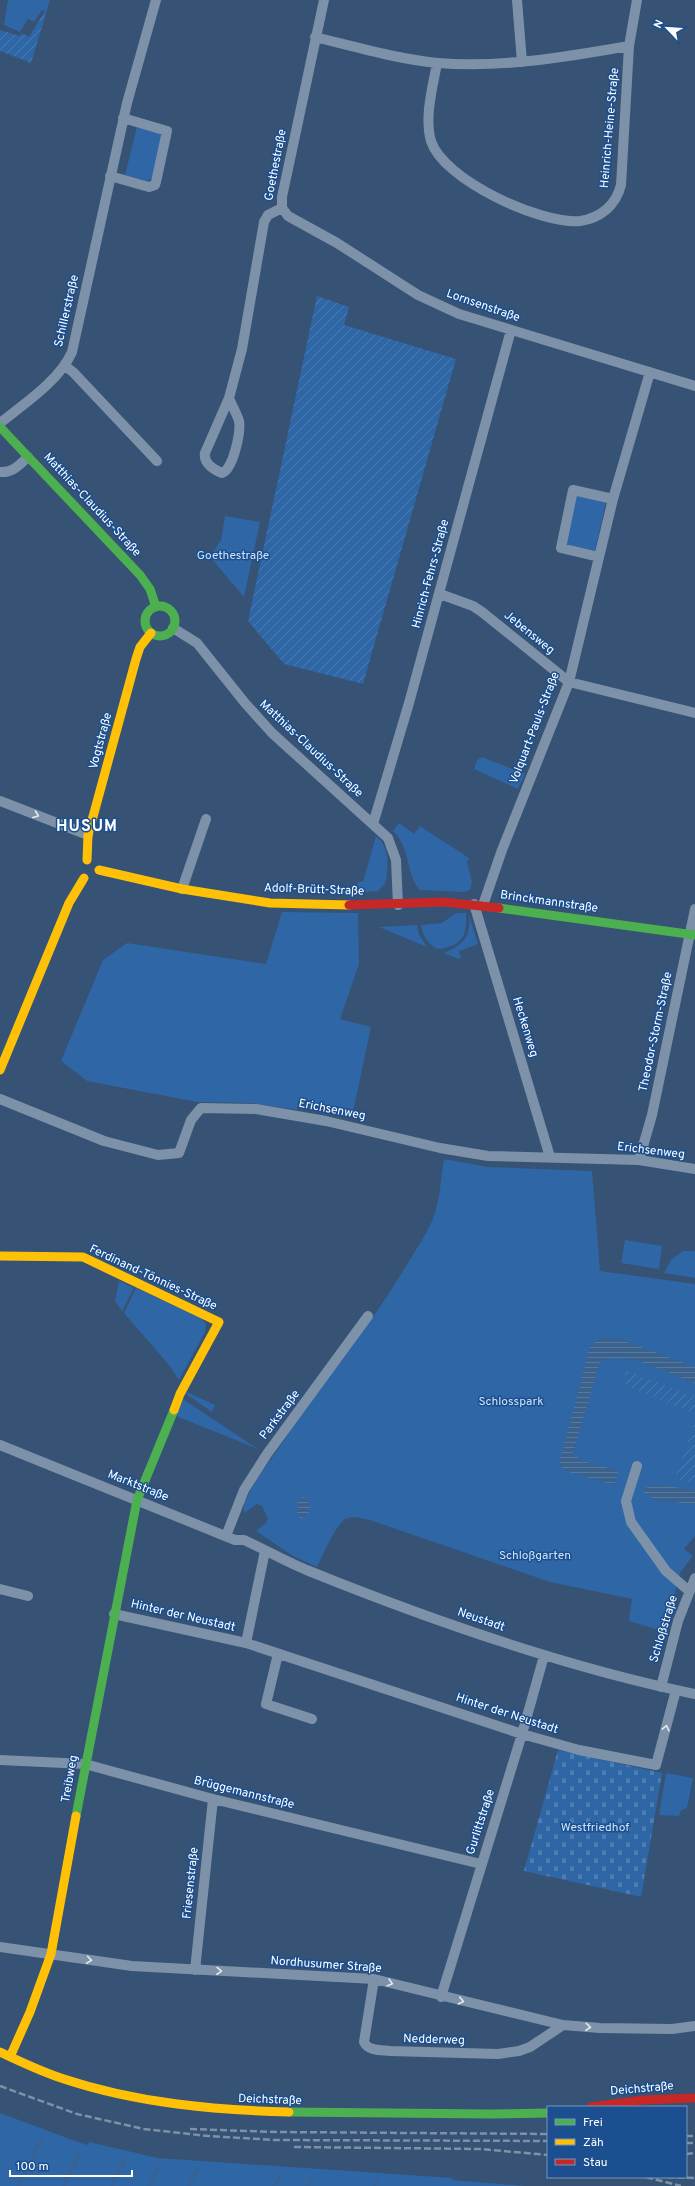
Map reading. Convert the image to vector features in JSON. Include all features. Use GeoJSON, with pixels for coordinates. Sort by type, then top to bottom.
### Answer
{"type":"FeatureCollection","features":[{"type":"Feature","properties":{"kind":"street","name":"Schillerstraße"},"geometry":{"type":"LineString","coordinates":[[0,422],[28,401],[65,366],[74,344],[123,118],[156,0]]}},
{"type":"Feature","properties":{"kind":"street","name":"Goethestraße"},"geometry":{"type":"LineString","coordinates":[[229,398],[239,425],[230,466],[222,473],[209,465],[204,457],[229,398],[246,330],[264,222],[268,215],[282,208],[284,185],[324,0]]}},
{"type":"Feature","properties":{"kind":"street"},"geometry":{"type":"LineString","coordinates":[[517,0],[522,62]]}},
{"type":"Feature","properties":{"kind":"street","name":"Heinrich-Heine-Straße"},"geometry":{"type":"LineString","coordinates":[[437,63],[429,130],[434,150],[443,162],[468,182],[502,200],[548,216],[580,221],[602,213],[614,203],[620,191],[629,46],[637,0]]}},
{"type":"Feature","properties":{"kind":"street"},"geometry":{"type":"LineString","coordinates":[[316,38],[394,56],[437,63],[475,65],[545,61],[629,46]]}},
{"type":"Feature","properties":{"kind":"street"},"geometry":{"type":"LineString","coordinates":[[110,176],[149,186],[155,185],[156,182],[167,131],[123,118]]}},
{"type":"Feature","properties":{"kind":"street","name":"Lornsenstraße"},"geometry":{"type":"LineString","coordinates":[[282,208],[288,216],[337,243],[418,295],[459,314],[695,386]]}},
{"type":"Feature","properties":{"kind":"street","name":"Hinrich-Fehrs-Straße"},"geometry":{"type":"LineString","coordinates":[[373,824],[440,594],[511,330]]}},
{"type":"Feature","properties":{"kind":"street"},"geometry":{"type":"LineString","coordinates":[[65,366],[73,372],[157,460]]}},
{"type":"Feature","properties":{"kind":"street","name":"Volquart-Pauls-Straße"},"geometry":{"type":"LineString","coordinates":[[479,904],[569,682],[613,499],[650,372]]}},
{"type":"Feature","properties":{"kind":"street","name":"Matthias-Claudius-Straße"},"geometry":{"type":"LineString","coordinates":[[0,427],[144,580],[150,589],[156,607]]}},
{"type":"Feature","properties":{"kind":"street"},"geometry":{"type":"LineString","coordinates":[[0,472],[8,473],[14,470],[28,457]]}},
{"type":"Feature","properties":{"kind":"street"},"geometry":{"type":"LineString","coordinates":[[599,557],[561,548],[573,490],[613,499]]}},
{"type":"Feature","properties":{"kind":"street","name":"Jebensweg"},"geometry":{"type":"LineString","coordinates":[[440,594],[473,606],[482,612],[569,682],[695,713]]}},
{"type":"Feature","properties":{"kind":"street"},"geometry":{"type":"LineString","coordinates":[[160,606],[169,610],[173,615],[173,628],[165,635],[160,636],[151,633],[146,624],[145,618],[151,609],[160,606]]}},
{"type":"Feature","properties":{"kind":"street","name":"Matthias-Claudius-Straße"},"geometry":{"type":"LineString","coordinates":[[173,628],[197,643],[245,704],[272,733],[388,838],[394,852],[398,905]]}},
{"type":"Feature","properties":{"kind":"street","name":"Vogtstraße"},"geometry":{"type":"LineString","coordinates":[[88,872],[88,835],[136,659],[140,647],[151,633]]}},
{"type":"Feature","properties":{"kind":"street"},"geometry":{"type":"LineString","coordinates":[[0,801],[88,835]]}},
{"type":"Feature","properties":{"kind":"street"},"geometry":{"type":"LineString","coordinates":[[182,889],[206,819]]}},
{"type":"Feature","properties":{"kind":"street"},"geometry":{"type":"LineString","coordinates":[[0,1070],[76,887],[88,872]]}},
{"type":"Feature","properties":{"kind":"street","name":"Adolf-Brütt-Straße"},"geometry":{"type":"LineString","coordinates":[[88,872],[270,903],[398,905]]}},
{"type":"Feature","properties":{"kind":"street","name":"Brinckmannstraße"},"geometry":{"type":"LineString","coordinates":[[398,905],[444,902],[479,904],[692,935]]}},
{"type":"Feature","properties":{"kind":"street","name":"Heckenweg"},"geometry":{"type":"LineString","coordinates":[[479,904],[550,1157]]}},
{"type":"Feature","properties":{"kind":"street","name":"Theodor-Storm-Straße"},"geometry":{"type":"LineString","coordinates":[[640,1160],[652,1115],[692,935],[695,909]]}},
{"type":"Feature","properties":{"kind":"street","name":"Erichsenweg"},"geometry":{"type":"LineString","coordinates":[[0,1099],[104,1141],[158,1155],[180,1153],[191,1120],[201,1108],[256,1109],[326,1121],[440,1148],[488,1156],[640,1160],[695,1169]]}},
{"type":"Feature","properties":{"kind":"street","name":"Ferdinand-Tönnies-Straße"},"geometry":{"type":"LineString","coordinates":[[0,1256],[83,1257],[219,1322],[180,1394],[137,1500]]}},
{"type":"Feature","properties":{"kind":"street","name":"Parkstraße"},"geometry":{"type":"LineString","coordinates":[[226,1536],[244,1490],[267,1454],[368,1316]]}},
{"type":"Feature","properties":{"kind":"street","name":"Marktstraße"},"geometry":{"type":"LineString","coordinates":[[0,1445],[235,1540],[244,1540],[265,1551]]}},
{"type":"Feature","properties":{"kind":"street"},"geometry":{"type":"LineString","coordinates":[[637,1466],[626,1501],[631,1522],[666,1571],[690,1591]]}},
{"type":"Feature","properties":{"kind":"street","name":"Treibweg"},"geometry":{"type":"LineString","coordinates":[[10,2057],[30,2012],[51,1954],[85,1764],[137,1500]]}},
{"type":"Feature","properties":{"kind":"street","name":"Hinter der Neustadt"},"geometry":{"type":"LineString","coordinates":[[246,1643],[265,1551]]}},
{"type":"Feature","properties":{"kind":"street","name":"Neustadt"},"geometry":{"type":"LineString","coordinates":[[265,1551],[309,1571],[544,1656],[661,1687],[695,1694]]}},
{"type":"Feature","properties":{"kind":"street","name":"Schloßstraße"},"geometry":{"type":"LineString","coordinates":[[661,1687],[678,1621],[695,1578]]}},
{"type":"Feature","properties":{"kind":"street"},"geometry":{"type":"LineString","coordinates":[[0,1589],[28,1596]]}},
{"type":"Feature","properties":{"kind":"street","name":"Hinter der Neustadt"},"geometry":{"type":"LineString","coordinates":[[114,1614],[246,1643],[522,1734],[579,1750],[656,1765],[676,1690]]}},
{"type":"Feature","properties":{"kind":"street"},"geometry":{"type":"LineString","coordinates":[[278,1654],[266,1704],[312,1719]]}},
{"type":"Feature","properties":{"kind":"street","name":"Gurlittstraße"},"geometry":{"type":"LineString","coordinates":[[441,1997],[522,1734],[544,1656]]}},
{"type":"Feature","properties":{"kind":"street","name":"Brüggemannstraße"},"geometry":{"type":"LineString","coordinates":[[0,1760],[85,1764],[213,1799],[481,1864]]}},
{"type":"Feature","properties":{"kind":"street","name":"Friesenstraße"},"geometry":{"type":"LineString","coordinates":[[195,1970],[213,1799]]}},
{"type":"Feature","properties":{"kind":"street","name":"Nordhusumer Straße"},"geometry":{"type":"LineString","coordinates":[[0,1947],[132,1966],[374,1979],[441,1997],[563,2025],[600,2028],[672,2029],[695,2026]]}},
{"type":"Feature","properties":{"kind":"street","name":"Nedderweg"},"geometry":{"type":"LineString","coordinates":[[374,1979],[364,2042],[365,2045],[374,2049],[390,2051],[498,2054],[530,2047],[563,2025]]}},
{"type":"Feature","properties":{"kind":"street","name":"Deichstraße"},"geometry":{"type":"LineString","coordinates":[[0,2052],[71,2082],[106,2091],[152,2101],[232,2111],[280,2113],[547,2113]]}},
{"type":"Feature","properties":{"kind":"street","name":"Deichstraße"},"geometry":{"type":"LineString","coordinates":[[596,2106],[658,2097],[695,2098]]}},
{"type":"Feature","properties":{"kind":"green space"},"geometry":{"type":"Polygon","coordinates":[[[8,0],[50,0],[45,17],[45,11],[42,10],[34,22],[28,19],[20,32],[4,25],[8,0]]]}},
{"type":"Feature","properties":{"kind":"green space"},"geometry":{"type":"Polygon","coordinates":[[[45,11],[45,17],[31,63],[0,51],[0,30],[20,36],[21,33],[29,37],[45,11]]]}},
{"type":"Feature","properties":{"kind":"green space"},"geometry":{"type":"Polygon","coordinates":[[[137,127],[159,133],[163,138],[153,178],[147,181],[125,175],[137,127]]]}},
{"type":"Feature","properties":{"kind":"green space"},"geometry":{"type":"Polygon","coordinates":[[[317,296],[349,307],[344,325],[456,359],[363,684],[284,664],[248,621],[317,296]]]}},
{"type":"Feature","properties":{"kind":"green space"},"geometry":{"type":"Polygon","coordinates":[[[576,495],[606,502],[595,551],[565,544],[576,495]]]}},
{"type":"Feature","properties":{"kind":"green space","name":"Goethestraße"},"geometry":{"type":"Polygon","coordinates":[[[225,516],[260,522],[244,597],[210,557],[221,540],[225,516]]]}},
{"type":"Feature","properties":{"kind":"green space"},"geometry":{"type":"Polygon","coordinates":[[[482,757],[525,774],[518,789],[474,769],[477,760],[482,757]]]}},
{"type":"Feature","properties":{"kind":"green space"},"geometry":{"type":"Polygon","coordinates":[[[399,823],[414,834],[420,826],[469,858],[467,862],[472,882],[470,890],[464,892],[420,890],[412,877],[403,846],[393,831],[399,823]]]}},
{"type":"Feature","properties":{"kind":"green space"},"geometry":{"type":"Polygon","coordinates":[[[376,836],[381,840],[386,852],[388,865],[385,884],[378,891],[355,893],[358,882],[363,882],[376,836]]]}},
{"type":"Feature","properties":{"kind":"green space"},"geometry":{"type":"Polygon","coordinates":[[[282,912],[358,913],[359,964],[340,1019],[371,1027],[353,1112],[298,1101],[297,1110],[250,1103],[197,1102],[87,1081],[61,1061],[103,960],[127,943],[266,964],[282,912]]]}},
{"type":"Feature","properties":{"kind":"green space"},"geometry":{"type":"Polygon","coordinates":[[[456,913],[466,913],[466,928],[464,934],[457,943],[452,946],[437,949],[426,939],[421,925],[442,923],[456,913]]]}},
{"type":"Feature","properties":{"kind":"green space"},"geometry":{"type":"Polygon","coordinates":[[[469,915],[478,944],[459,951],[461,958],[458,959],[444,953],[457,946],[465,939],[469,929],[469,915]]]}},
{"type":"Feature","properties":{"kind":"green space"},"geometry":{"type":"Polygon","coordinates":[[[417,925],[419,935],[427,947],[379,927],[417,925]]]}},
{"type":"Feature","properties":{"kind":"green space","name":"Schlosspark"},"geometry":{"type":"Polygon","coordinates":[[[444,1159],[488,1167],[592,1171],[600,1271],[695,1284],[695,1536],[684,1549],[693,1556],[680,1573],[665,1632],[629,1621],[632,1599],[550,1582],[370,1520],[353,1517],[344,1520],[335,1531],[317,1567],[293,1556],[256,1531],[266,1523],[268,1519],[262,1506],[257,1504],[244,1513],[246,1499],[250,1491],[308,1405],[375,1314],[425,1234],[437,1207],[444,1159]]]}},
{"type":"Feature","properties":{"kind":"green space"},"geometry":{"type":"Polygon","coordinates":[[[625,1240],[662,1246],[659,1269],[621,1263],[625,1240]]]}},
{"type":"Feature","properties":{"kind":"green space"},"geometry":{"type":"Polygon","coordinates":[[[683,1251],[695,1251],[695,1278],[664,1273],[671,1260],[683,1251]]]}},
{"type":"Feature","properties":{"kind":"green space"},"geometry":{"type":"Polygon","coordinates":[[[119,1281],[134,1288],[122,1311],[115,1301],[119,1281]]]}},
{"type":"Feature","properties":{"kind":"green space"},"geometry":{"type":"Polygon","coordinates":[[[136,1288],[201,1318],[206,1324],[205,1332],[179,1380],[169,1365],[124,1313],[136,1288]]]}},
{"type":"Feature","properties":{"kind":"green space"},"geometry":{"type":"Polygon","coordinates":[[[625,1370],[695,1397],[695,1414],[626,1386],[625,1370]]]}},
{"type":"Feature","properties":{"kind":"green space"},"geometry":{"type":"Polygon","coordinates":[[[187,1392],[215,1405],[212,1412],[186,1394],[187,1392]]]}},
{"type":"Feature","properties":{"kind":"green space"},"geometry":{"type":"Polygon","coordinates":[[[183,1399],[258,1449],[176,1416],[183,1399]]]}},
{"type":"Feature","properties":{"kind":"green space"},"geometry":{"type":"Polygon","coordinates":[[[695,1421],[695,1479],[694,1483],[675,1478],[695,1421]]]}},
{"type":"Feature","properties":{"kind":"green space","name":"Westfriedhof"},"geometry":{"type":"Polygon","coordinates":[[[558,1750],[662,1773],[641,1897],[524,1871],[558,1750]]]}},
{"type":"Feature","properties":{"kind":"green space"},"geometry":{"type":"Polygon","coordinates":[[[666,1773],[693,1778],[687,1808],[681,1810],[679,1816],[659,1815],[666,1773]]]}},
{"type":"Feature","properties":{"kind":"green space"},"geometry":{"type":"Polygon","coordinates":[[[0,2113],[88,2145],[89,2142],[158,2158],[453,2178],[452,2180],[525,2186],[0,2186],[0,2113]]]}},
{"type":"Feature","properties":{"kind":"shaded area"},"geometry":{"type":"Polygon","coordinates":[[[616,1338],[695,1367],[695,1383],[648,1364],[622,1359],[610,1359],[600,1362],[573,1454],[583,1461],[619,1471],[614,1485],[565,1471],[559,1464],[590,1347],[598,1339],[616,1338]]]}},
{"type":"Feature","properties":{"kind":"shaded area"},"geometry":{"type":"Polygon","coordinates":[[[658,1485],[695,1490],[695,1504],[655,1500],[643,1492],[645,1488],[658,1485]]]}},
{"type":"Feature","properties":{"kind":"shaded area"},"geometry":{"type":"Polygon","coordinates":[[[303,1497],[306,1498],[310,1506],[309,1513],[302,1518],[298,1517],[297,1514],[297,1501],[303,1497]]]}},
{"type":"Feature","properties":{"kind":"waterway"},"geometry":{"type":"LineString","coordinates":[[18,2186],[41,2140]]}},
{"type":"Feature","properties":{"kind":"waterway"},"geometry":{"type":"LineString","coordinates":[[64,2186],[80,2154]]}},
{"type":"Feature","properties":{"kind":"waterway"},"geometry":{"type":"LineString","coordinates":[[112,2186],[125,2160]]}},
{"type":"Feature","properties":{"kind":"waterway"},"geometry":{"type":"LineString","coordinates":[[149,2186],[160,2165]]}},
{"type":"Feature","properties":{"kind":"waterway"},"geometry":{"type":"LineString","coordinates":[[189,2186],[197,2169]]}},
{"type":"Feature","properties":{"kind":"waterway"},"geometry":{"type":"LineString","coordinates":[[274,2186],[280,2175]]}},
{"type":"Feature","properties":{"kind":"waterway"},"geometry":{"type":"LineString","coordinates":[[308,2186],[311,2180]]}},
{"type":"Feature","properties":{"kind":"waterway"},"geometry":{"type":"LineString","coordinates":[[375,2186],[378,2181]]}},
{"type":"Feature","properties":{"kind":"railway"},"geometry":{"type":"LineString","coordinates":[[0,2086],[77,2114],[144,2129],[208,2136],[275,2140],[547,2141]]}},
{"type":"Feature","properties":{"kind":"railway"},"geometry":{"type":"LineString","coordinates":[[190,2129],[276,2132],[547,2134]]}},
{"type":"Feature","properties":{"kind":"railway"},"geometry":{"type":"LineString","coordinates":[[687,2136],[695,2136]]}},
{"type":"Feature","properties":{"kind":"railway"},"geometry":{"type":"LineString","coordinates":[[687,2143],[695,2143]]}},
{"type":"Feature","properties":{"kind":"railway"},"geometry":{"type":"LineString","coordinates":[[294,2147],[480,2149],[547,2155]]}},
{"type":"Feature","properties":{"kind":"railway"},"geometry":{"type":"LineString","coordinates":[[687,2154],[695,2153]]}},
{"type":"Feature","properties":{"kind":"railway"},"geometry":{"type":"LineString","coordinates":[[650,2178],[681,2186]]}},
{"type":"Feature","properties":{"kind":"railway"},"geometry":{"type":"LineString","coordinates":[[687,2178],[695,2178]]}},
{"type":"Feature","properties":{"kind":"traffic: fast"},"geometry":{"type":"LineString","coordinates":[[0,427],[140,575],[150,589],[156,607]]}},
{"type":"Feature","properties":{"kind":"traffic: fast"},"geometry":{"type":"LineString","coordinates":[[160,606],[170,611],[175,621],[170,631],[160,636],[150,631],[145,621],[150,611],[160,606]]}},
{"type":"Feature","properties":{"kind":"traffic: fast"},"geometry":{"type":"LineString","coordinates":[[499,908],[695,935]]}},
{"type":"Feature","properties":{"kind":"traffic: fast"},"geometry":{"type":"LineString","coordinates":[[76,1816],[137,1500],[174,1410]]}},
{"type":"Feature","properties":{"kind":"traffic: fast"},"geometry":{"type":"LineString","coordinates":[[289,2112],[490,2114],[547,2113]]}},
{"type":"Feature","properties":{"kind":"traffic: slow"},"geometry":{"type":"LineString","coordinates":[[87,860],[88,835],[136,659],[140,647],[151,633]]}},
{"type":"Feature","properties":{"kind":"traffic: slow"},"geometry":{"type":"LineString","coordinates":[[99,870],[182,889],[270,903],[349,905]]}},
{"type":"Feature","properties":{"kind":"traffic: slow"},"geometry":{"type":"LineString","coordinates":[[0,1070],[69,903],[84,878]]}},
{"type":"Feature","properties":{"kind":"traffic: slow"},"geometry":{"type":"LineString","coordinates":[[0,1256],[83,1257],[219,1322],[180,1394],[174,1410]]}},
{"type":"Feature","properties":{"kind":"traffic: slow"},"geometry":{"type":"LineString","coordinates":[[10,2057],[30,2012],[51,1954],[76,1816]]}},
{"type":"Feature","properties":{"kind":"traffic: slow"},"geometry":{"type":"LineString","coordinates":[[0,2052],[56,2076],[119,2094],[175,2104],[289,2112]]}},
{"type":"Feature","properties":{"kind":"traffic: jam"},"geometry":{"type":"LineString","coordinates":[[349,905],[444,902],[499,908]]}},
{"type":"Feature","properties":{"kind":"traffic: jam"},"geometry":{"type":"LineString","coordinates":[[598,2106],[643,2100],[695,2098]]}},
{"type":"Feature","properties":{"kind":"district","name":"HUSUM"},"geometry":{"type":"Point","coordinates":[87,827]}},
{"type":"Feature","properties":{"kind":"park label","name":"Schloßgarten"},"geometry":{"type":"Point","coordinates":[535,1556]}}]}
